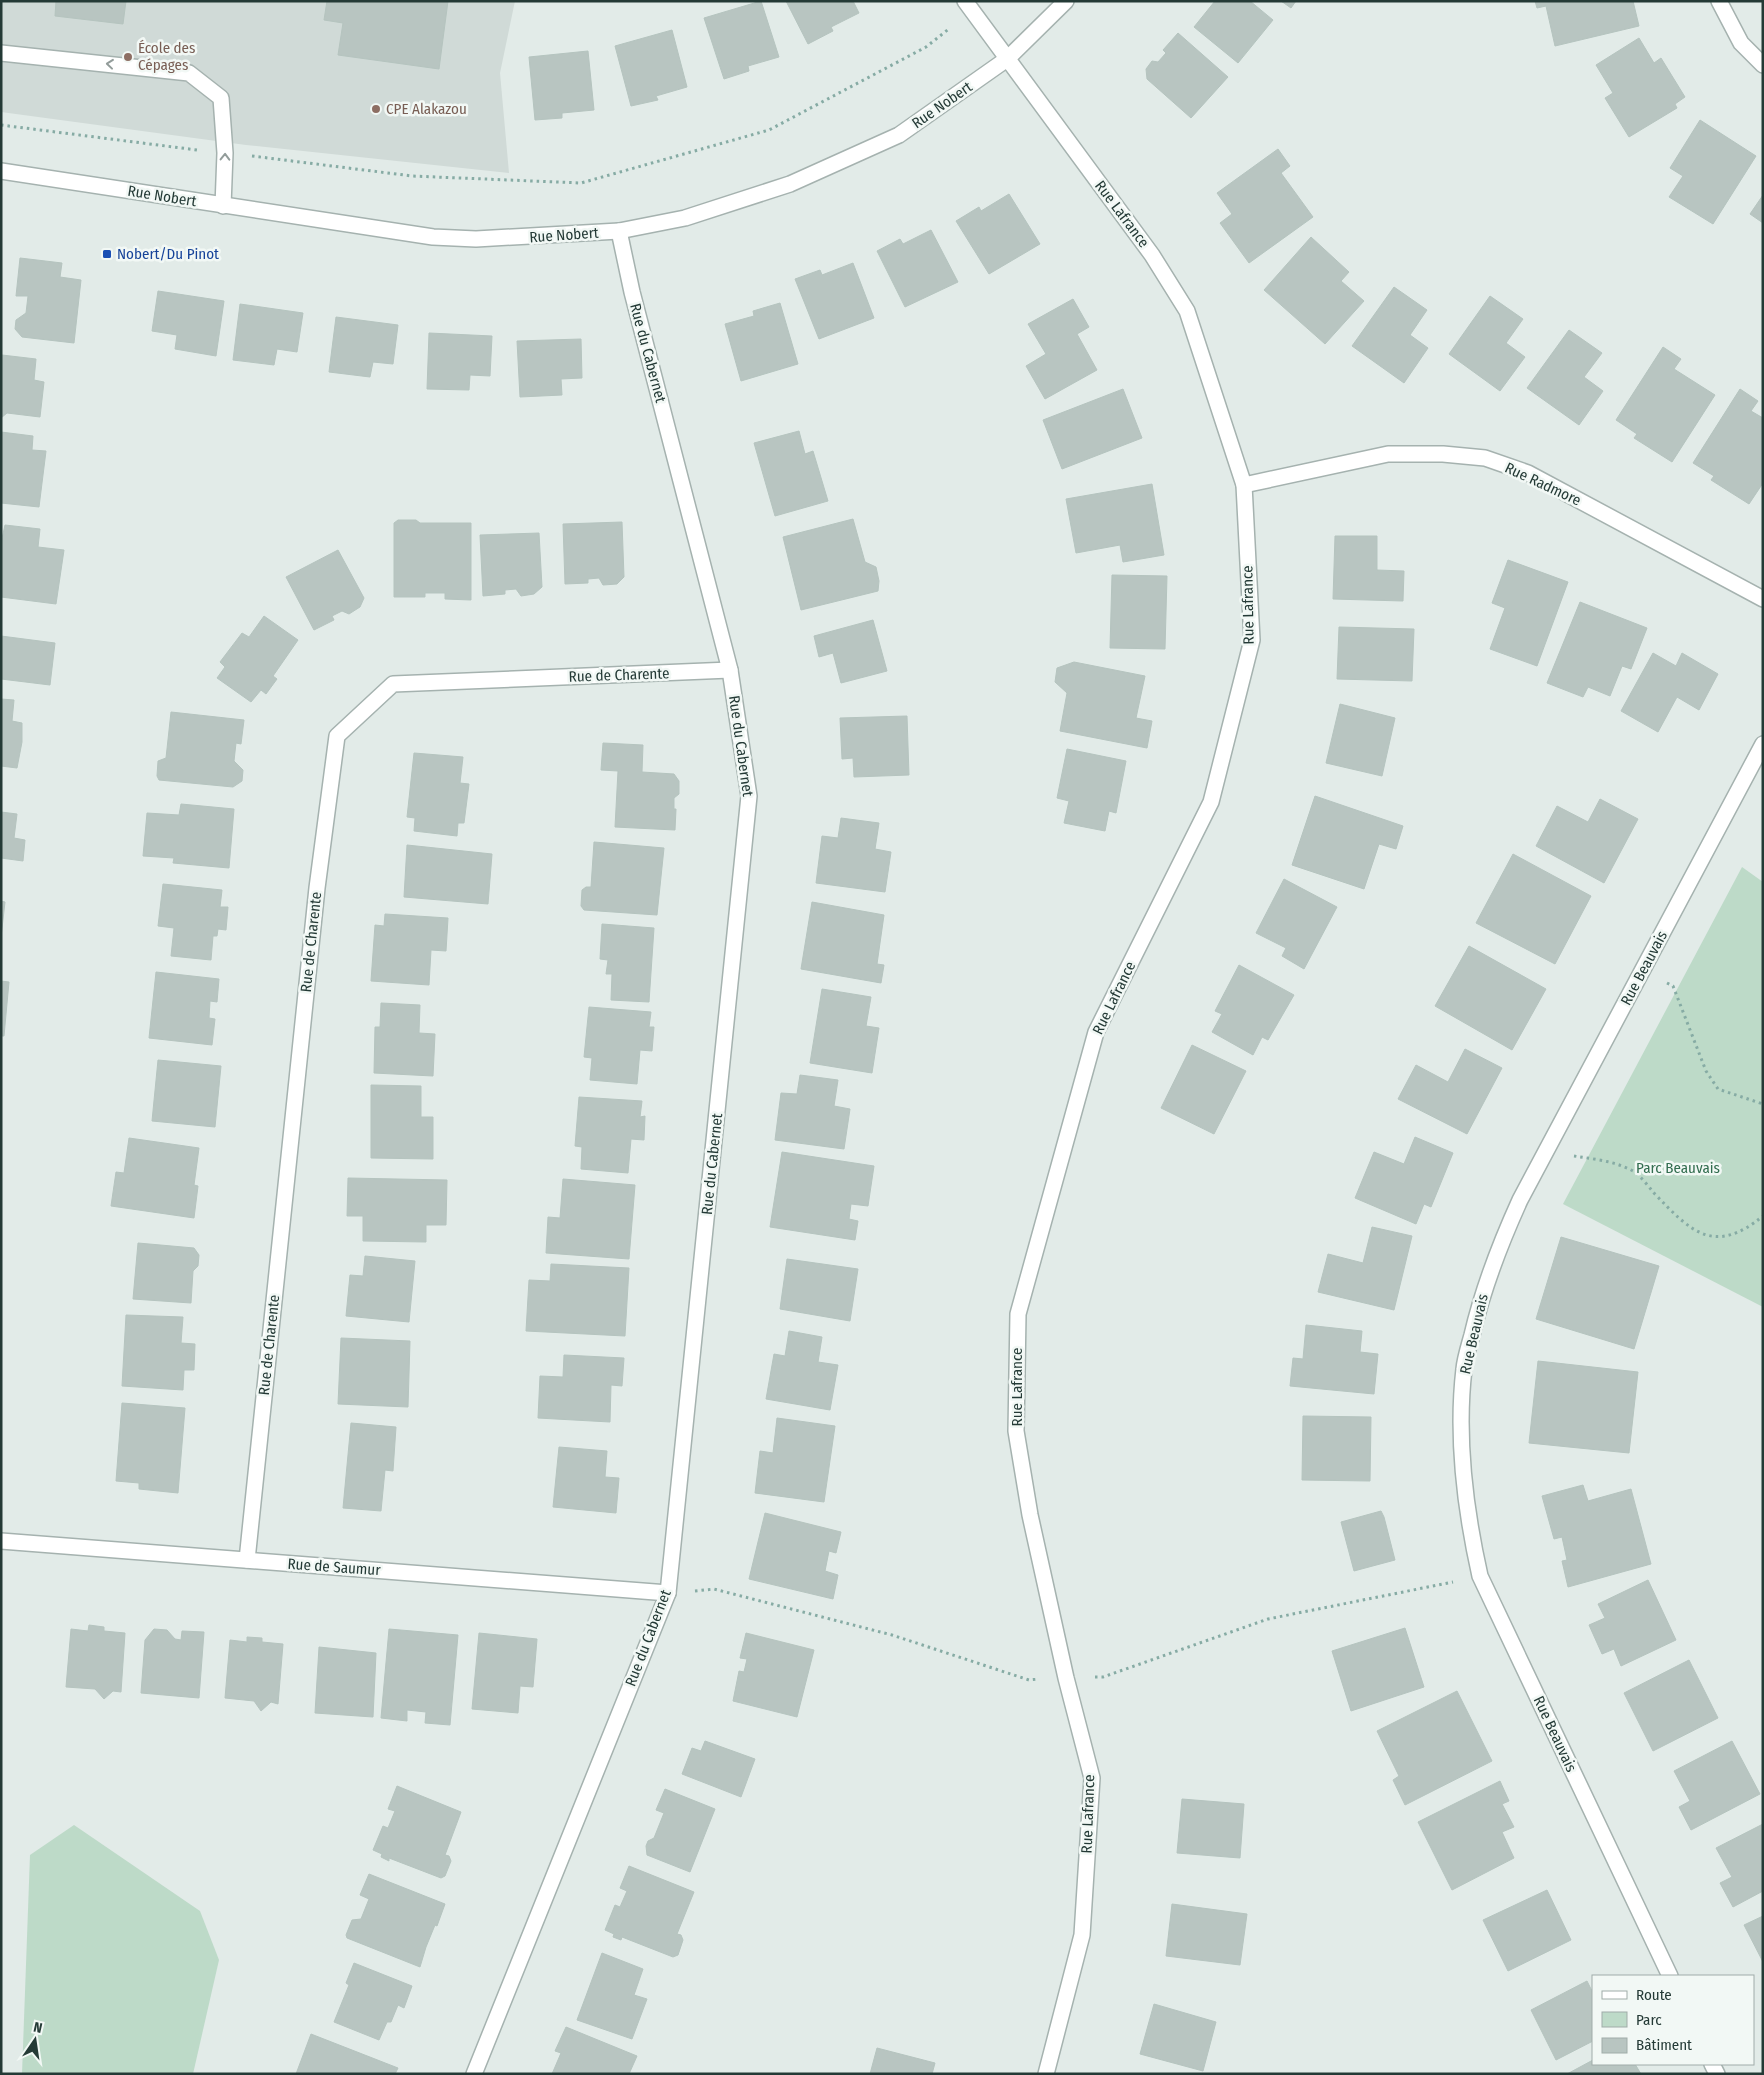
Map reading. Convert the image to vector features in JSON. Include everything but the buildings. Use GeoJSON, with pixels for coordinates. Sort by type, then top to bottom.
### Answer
{"type":"FeatureCollection","features":[{"type":"Feature","properties":{"kind":"street","name":"Rue Nobert"},"geometry":{"type":"LineString","coordinates":[[1,171],[434,237],[476,239],[619,232],[684,218],[790,184],[839,164],[899,135],[1007,59],[1066,1]]}},
{"type":"Feature","properties":{"kind":"street"},"geometry":{"type":"LineString","coordinates":[[1719,1],[1741,43],[1763,64]]}},
{"type":"Feature","properties":{"kind":"street","name":"Rue Lafrance"},"geometry":{"type":"LineString","coordinates":[[969,6],[1152,255],[1186,311],[1206,364],[1244,485],[1252,640],[1211,802],[1096,1032],[1018,1314],[1016,1431],[1030,1515],[1066,1678],[1092,1778],[1082,1935],[1046,2074]]}},
{"type":"Feature","properties":{"kind":"street"},"geometry":{"type":"LineString","coordinates":[[1,53],[189,73],[221,98],[225,153],[223,206]]}},
{"type":"Feature","properties":{"kind":"street","name":"Rue du Cabernet"},"geometry":{"type":"LineString","coordinates":[[474,2074],[668,1593],[750,796],[730,670],[634,301],[619,232]]}},
{"type":"Feature","properties":{"kind":"street","name":"Rue Radmore"},"geometry":{"type":"LineString","coordinates":[[1244,485],[1388,454],[1443,454],[1485,458],[1528,474],[1763,599]]}},
{"type":"Feature","properties":{"kind":"street","name":"Rue de Charente"},"geometry":{"type":"LineString","coordinates":[[247,1560],[317,888],[336,736],[393,684],[730,670]]}},
{"type":"Feature","properties":{"kind":"street","name":"Rue Beauvais"},"geometry":{"type":"LineString","coordinates":[[1670,1975],[1480,1576],[1471,1537],[1465,1489],[1462,1426],[1464,1368],[1478,1308],[1494,1259],[1520,1200],[1763,744]]}},
{"type":"Feature","properties":{"kind":"street","name":"Rue de Saumur"},"geometry":{"type":"LineString","coordinates":[[1,1541],[668,1593]]}},
{"type":"Feature","properties":{"kind":"path"},"geometry":{"type":"LineString","coordinates":[[1,125],[412,176],[581,183],[768,130],[926,47],[969,6]]}},
{"type":"Feature","properties":{"kind":"path"},"geometry":{"type":"LineString","coordinates":[[1642,970],[1673,986],[1706,1071],[1718,1089],[1763,1104]]}},
{"type":"Feature","properties":{"kind":"path"},"geometry":{"type":"LineString","coordinates":[[1546,1151],[1607,1161],[1634,1172],[1684,1224],[1712,1238],[1741,1232],[1763,1216]]}},
{"type":"Feature","properties":{"kind":"path"},"geometry":{"type":"LineString","coordinates":[[668,1593],[714,1589],[892,1635],[1029,1680],[1103,1677],[1268,1619],[1480,1576]]}},
{"type":"Feature","properties":{"kind":"shaded area"},"geometry":{"type":"Polygon","coordinates":[[[1,1],[515,1],[500,73],[509,173],[246,145],[1,112],[1,1]]]}},
{"type":"Feature","properties":{"kind":"green space","name":"Parc Beauvais"},"geometry":{"type":"Polygon","coordinates":[[[1742,867],[1763,882],[1763,1307],[1563,1204],[1742,867]]]}},
{"type":"Feature","properties":{"kind":"green space"},"geometry":{"type":"Polygon","coordinates":[[[74,1825],[200,1911],[219,1960],[193,2074],[22,2074],[30,1855],[74,1825]]]}},
{"type":"Feature","properties":{"kind":"place","name":"École des Cépages"},"geometry":{"type":"Point","coordinates":[128,57]}},
{"type":"Feature","properties":{"kind":"place","name":"CPE Alakazou"},"geometry":{"type":"Point","coordinates":[376,109]}},
{"type":"Feature","properties":{"kind":"place","name":"Nobert/Du Pinot"},"geometry":{"type":"Point","coordinates":[107,254]}}]}
